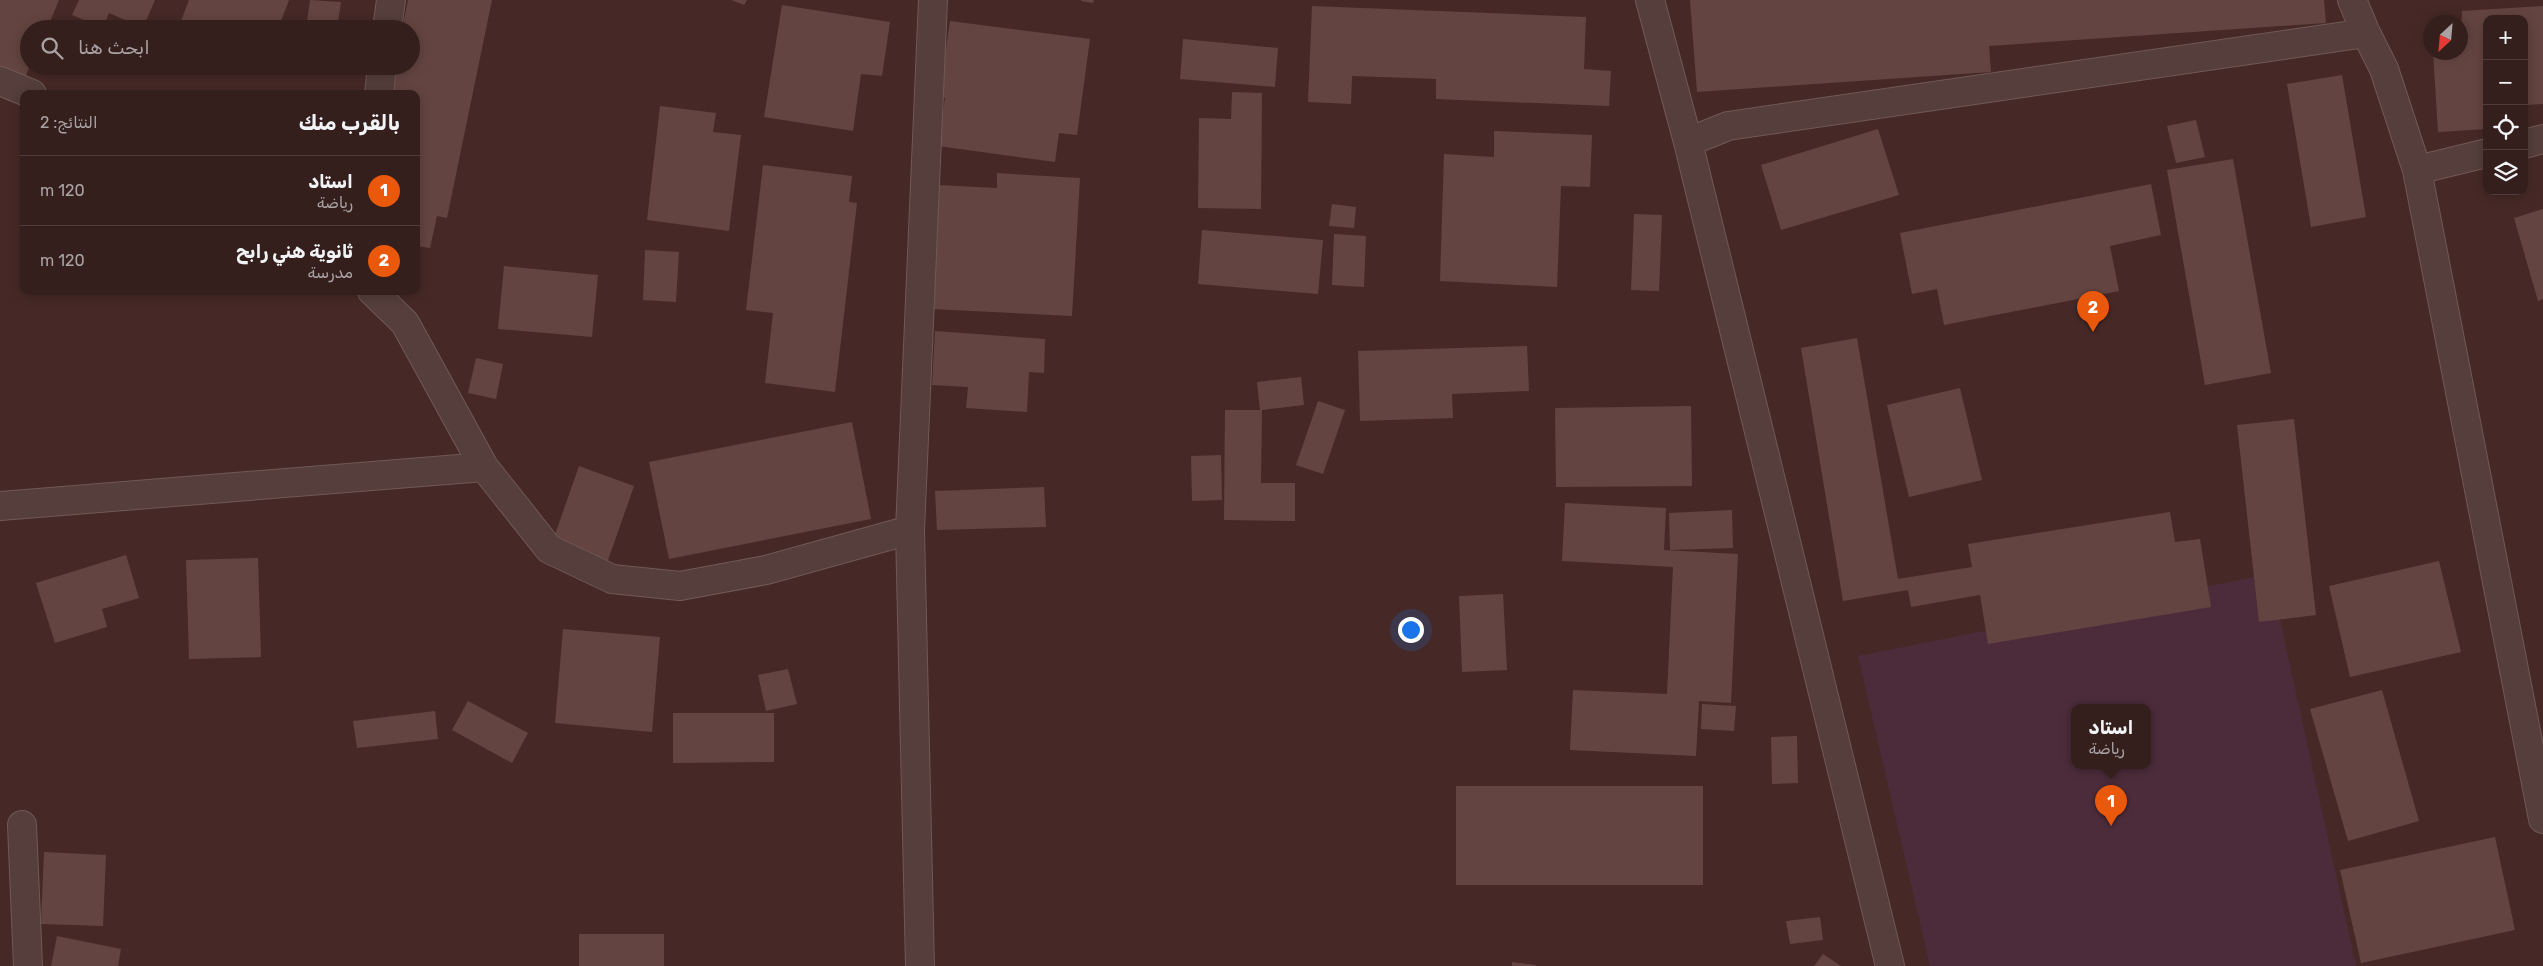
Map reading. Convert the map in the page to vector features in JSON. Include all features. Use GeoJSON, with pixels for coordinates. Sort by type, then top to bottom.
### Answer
{"type":"FeatureCollection","features":[{"type":"Feature","properties":{"kind":"street"},"geometry":{"type":"LineString","coordinates":[[388,20],[391,0]]}},
{"type":"Feature","properties":{"kind":"street"},"geometry":{"type":"LineString","coordinates":[[920,966],[910,530],[933,0]]}},
{"type":"Feature","properties":{"kind":"street"},"geometry":{"type":"LineString","coordinates":[[1650,0],[1688,142],[1890,966]]}},
{"type":"Feature","properties":{"kind":"street"},"geometry":{"type":"LineString","coordinates":[[2352,0],[2384,69],[2417,170],[2543,819]]}},
{"type":"Feature","properties":{"kind":"street"},"geometry":{"type":"LineString","coordinates":[[1688,142],[1728,126],[2366,33]]}},
{"type":"Feature","properties":{"kind":"street"},"geometry":{"type":"LineString","coordinates":[[379,90],[381,75]]}},
{"type":"Feature","properties":{"kind":"street"},"geometry":{"type":"LineString","coordinates":[[0,81],[22,90]]}},
{"type":"Feature","properties":{"kind":"street"},"geometry":{"type":"LineString","coordinates":[[2528,143],[2543,139]]}},
{"type":"Feature","properties":{"kind":"street"},"geometry":{"type":"LineString","coordinates":[[2417,170],[2483,154]]}},
{"type":"Feature","properties":{"kind":"street"},"geometry":{"type":"LineString","coordinates":[[376,295],[405,323],[484,466],[549,549],[612,579],[680,586],[766,570],[910,530]]}},
{"type":"Feature","properties":{"kind":"street"},"geometry":{"type":"LineString","coordinates":[[0,506],[484,466]]}},
{"type":"Feature","properties":{"kind":"street"},"geometry":{"type":"LineString","coordinates":[[22,825],[28,966]]}},
{"type":"Feature","properties":{"kind":"shaded area"},"geometry":{"type":"Polygon","coordinates":[[[2270,574],[2356,966],[1930,966],[1858,656],[2270,574]]]}},
{"type":"Feature","properties":{"kind":"building"},"geometry":{"type":"Polygon","coordinates":[[[0,0],[59,0],[51,20],[20,20],[20,75],[26,75],[21,87],[0,78],[0,0]]]}},
{"type":"Feature","properties":{"kind":"building"},"geometry":{"type":"Polygon","coordinates":[[[79,0],[155,0],[146,20],[125,20],[109,13],[106,20],[84,20],[72,15],[79,0]]]}},
{"type":"Feature","properties":{"kind":"building"},"geometry":{"type":"Polygon","coordinates":[[[189,0],[289,0],[281,20],[181,20],[189,0]]]}},
{"type":"Feature","properties":{"kind":"building"},"geometry":{"type":"Polygon","coordinates":[[[310,0],[341,2],[338,20],[307,20],[310,0]]]}},
{"type":"Feature","properties":{"kind":"building"},"geometry":{"type":"Polygon","coordinates":[[[408,0],[492,0],[447,218],[437,216],[430,248],[420,247],[420,90],[390,90],[392,75],[420,75],[420,20],[404,20],[408,0]]]}},
{"type":"Feature","properties":{"kind":"building"},"geometry":{"type":"Polygon","coordinates":[[[731,0],[747,0],[744,5],[731,0]]]}},
{"type":"Feature","properties":{"kind":"building"},"geometry":{"type":"Polygon","coordinates":[[[1081,0],[1094,0],[1093,3],[1081,0]]]}},
{"type":"Feature","properties":{"kind":"building"},"geometry":{"type":"Polygon","coordinates":[[[1690,0],[2324,0],[2326,23],[1989,46],[1991,72],[1697,92],[1690,0]]]}},
{"type":"Feature","properties":{"kind":"building"},"geometry":{"type":"Polygon","coordinates":[[[782,5],[890,22],[882,76],[861,74],[853,131],[764,117],[782,5]]]}},
{"type":"Feature","properties":{"kind":"building"},"geometry":{"type":"Polygon","coordinates":[[[1312,6],[1586,17],[1584,69],[1611,71],[1609,106],[1436,99],[1436,79],[1352,76],[1351,104],[1308,102],[1312,6]]]}},
{"type":"Feature","properties":{"kind":"building"},"geometry":{"type":"Polygon","coordinates":[[[2543,6],[2543,104],[2528,105],[2528,15],[2483,15],[2483,129],[2438,132],[2434,60],[2468,60],[2468,15],[2462,15],[2462,11],[2543,6]]]}},
{"type":"Feature","properties":{"kind":"building"},"geometry":{"type":"Polygon","coordinates":[[[950,21],[1090,39],[1077,135],[1059,133],[1055,162],[938,146],[945,98],[939,97],[950,21]]]}},
{"type":"Feature","properties":{"kind":"building"},"geometry":{"type":"Polygon","coordinates":[[[1183,39],[1278,48],[1275,87],[1180,79],[1183,39]]]}},
{"type":"Feature","properties":{"kind":"building"},"geometry":{"type":"Polygon","coordinates":[[[2342,75],[2366,217],[2311,227],[2287,84],[2342,75]]]}},
{"type":"Feature","properties":{"kind":"building"},"geometry":{"type":"Polygon","coordinates":[[[1232,92],[1262,93],[1261,209],[1198,208],[1199,118],[1231,119],[1232,92]]]}},
{"type":"Feature","properties":{"kind":"building"},"geometry":{"type":"Polygon","coordinates":[[[660,106],[716,113],[713,132],[741,135],[729,231],[647,220],[660,106]]]}},
{"type":"Feature","properties":{"kind":"building"},"geometry":{"type":"Polygon","coordinates":[[[2196,120],[2205,157],[2176,163],[2167,126],[2196,120]]]}},
{"type":"Feature","properties":{"kind":"building"},"geometry":{"type":"Polygon","coordinates":[[[1878,129],[1899,195],[1781,230],[1761,165],[1878,129]]]}},
{"type":"Feature","properties":{"kind":"building"},"geometry":{"type":"Polygon","coordinates":[[[1494,131],[1592,135],[1590,187],[1561,186],[1557,287],[1440,281],[1444,154],[1494,157],[1494,131]]]}},
{"type":"Feature","properties":{"kind":"building"},"geometry":{"type":"Polygon","coordinates":[[[2233,159],[2271,373],[2205,385],[2167,170],[2233,159]]]}},
{"type":"Feature","properties":{"kind":"building"},"geometry":{"type":"Polygon","coordinates":[[[763,165],[852,176],[849,202],[857,203],[835,392],[765,383],[773,313],[746,310],[763,165]]]}},
{"type":"Feature","properties":{"kind":"building"},"geometry":{"type":"Polygon","coordinates":[[[997,173],[1080,178],[1072,316],[932,309],[938,185],[997,188],[997,173]]]}},
{"type":"Feature","properties":{"kind":"building"},"geometry":{"type":"Polygon","coordinates":[[[2151,184],[2161,235],[2110,246],[2119,291],[1944,325],[1937,289],[1912,294],[1900,233],[2151,184]]]}},
{"type":"Feature","properties":{"kind":"building"},"geometry":{"type":"Polygon","coordinates":[[[1332,204],[1356,207],[1354,228],[1329,226],[1332,204]]]}},
{"type":"Feature","properties":{"kind":"building"},"geometry":{"type":"Polygon","coordinates":[[[2543,209],[2543,299],[2538,301],[2514,218],[2543,209]]]}},
{"type":"Feature","properties":{"kind":"building"},"geometry":{"type":"Polygon","coordinates":[[[1634,214],[1662,215],[1659,291],[1631,290],[1634,214]]]}},
{"type":"Feature","properties":{"kind":"building"},"geometry":{"type":"Polygon","coordinates":[[[1202,230],[1323,240],[1318,294],[1198,284],[1202,230]]]}},
{"type":"Feature","properties":{"kind":"building"},"geometry":{"type":"Polygon","coordinates":[[[1334,234],[1366,236],[1364,287],[1332,285],[1334,234]]]}},
{"type":"Feature","properties":{"kind":"building"},"geometry":{"type":"Polygon","coordinates":[[[645,250],[679,252],[676,302],[643,300],[645,250]]]}},
{"type":"Feature","properties":{"kind":"building"},"geometry":{"type":"Polygon","coordinates":[[[504,266],[598,275],[592,337],[498,329],[504,266]]]}},
{"type":"Feature","properties":{"kind":"building"},"geometry":{"type":"Polygon","coordinates":[[[935,331],[1045,339],[1044,373],[1029,372],[1027,412],[966,408],[968,387],[932,385],[935,331]]]}},
{"type":"Feature","properties":{"kind":"building"},"geometry":{"type":"Polygon","coordinates":[[[1857,338],[1898,579],[1972,567],[1968,544],[2170,512],[2175,542],[2200,539],[2211,607],[1988,644],[1980,595],[1911,607],[1908,590],[1843,601],[1801,348],[1857,338]]]}},
{"type":"Feature","properties":{"kind":"building"},"geometry":{"type":"Polygon","coordinates":[[[1527,346],[1529,391],[1452,394],[1453,418],[1360,421],[1358,351],[1527,346]]]}},
{"type":"Feature","properties":{"kind":"building"},"geometry":{"type":"Polygon","coordinates":[[[476,358],[503,364],[496,399],[468,393],[476,358]]]}},
{"type":"Feature","properties":{"kind":"building"},"geometry":{"type":"Polygon","coordinates":[[[1301,377],[1304,405],[1262,410],[1261,483],[1295,483],[1295,521],[1224,520],[1225,410],[1260,410],[1257,382],[1301,377]]]}},
{"type":"Feature","properties":{"kind":"building"},"geometry":{"type":"Polygon","coordinates":[[[1960,388],[1982,480],[1909,497],[1887,405],[1960,388]]]}},
{"type":"Feature","properties":{"kind":"building"},"geometry":{"type":"Polygon","coordinates":[[[1318,401],[1345,410],[1323,474],[1296,465],[1318,401]]]}},
{"type":"Feature","properties":{"kind":"building"},"geometry":{"type":"Polygon","coordinates":[[[1691,406],[1692,486],[1556,487],[1555,408],[1691,406]]]}},
{"type":"Feature","properties":{"kind":"building"},"geometry":{"type":"Polygon","coordinates":[[[2294,419],[2316,615],[2259,622],[2237,425],[2294,419]]]}},
{"type":"Feature","properties":{"kind":"building"},"geometry":{"type":"Polygon","coordinates":[[[852,422],[871,519],[669,559],[649,462],[852,422]]]}},
{"type":"Feature","properties":{"kind":"building"},"geometry":{"type":"Polygon","coordinates":[[[1221,455],[1222,500],[1192,501],[1191,456],[1221,455]]]}},
{"type":"Feature","properties":{"kind":"building"},"geometry":{"type":"Polygon","coordinates":[[[579,466],[634,486],[606,566],[551,546],[579,466]]]}},
{"type":"Feature","properties":{"kind":"building"},"geometry":{"type":"Polygon","coordinates":[[[1044,487],[1046,527],[937,530],[935,491],[1044,487]]]}},
{"type":"Feature","properties":{"kind":"building"},"geometry":{"type":"Polygon","coordinates":[[[1565,503],[1666,508],[1664,550],[1738,554],[1731,703],[1699,701],[1696,756],[1570,750],[1573,690],[1667,694],[1673,567],[1562,561],[1565,503]]]}},
{"type":"Feature","properties":{"kind":"building"},"geometry":{"type":"Polygon","coordinates":[[[1732,510],[1733,548],[1670,550],[1669,513],[1732,510]]]}},
{"type":"Feature","properties":{"kind":"building"},"geometry":{"type":"Polygon","coordinates":[[[126,555],[139,598],[102,609],[107,627],[55,643],[36,583],[126,555]]]}},
{"type":"Feature","properties":{"kind":"building"},"geometry":{"type":"Polygon","coordinates":[[[258,558],[261,657],[189,659],[186,560],[258,558]]]}},
{"type":"Feature","properties":{"kind":"building"},"geometry":{"type":"Polygon","coordinates":[[[2439,561],[2461,652],[2350,677],[2329,586],[2439,561]]]}},
{"type":"Feature","properties":{"kind":"building"},"geometry":{"type":"Polygon","coordinates":[[[1503,594],[1507,670],[1462,672],[1459,596],[1503,594]]]}},
{"type":"Feature","properties":{"kind":"building"},"geometry":{"type":"Polygon","coordinates":[[[563,629],[660,637],[652,732],[555,723],[563,629]]]}},
{"type":"Feature","properties":{"kind":"building"},"geometry":{"type":"Polygon","coordinates":[[[788,669],[797,704],[766,711],[758,675],[788,669]]]}},
{"type":"Feature","properties":{"kind":"building"},"geometry":{"type":"Polygon","coordinates":[[[2382,690],[2419,821],[2348,841],[2310,709],[2382,690]]]}},
{"type":"Feature","properties":{"kind":"building"},"geometry":{"type":"Polygon","coordinates":[[[468,701],[528,733],[512,763],[452,730],[468,701]]]}},
{"type":"Feature","properties":{"kind":"building"},"geometry":{"type":"Polygon","coordinates":[[[1702,704],[1736,706],[1734,731],[1701,729],[1702,704]]]}},
{"type":"Feature","properties":{"kind":"building"},"geometry":{"type":"Polygon","coordinates":[[[435,711],[438,739],[357,748],[353,721],[435,711]]]}},
{"type":"Feature","properties":{"kind":"building"},"geometry":{"type":"Polygon","coordinates":[[[673,713],[774,713],[774,762],[673,763],[673,713]]]}},
{"type":"Feature","properties":{"kind":"building"},"geometry":{"type":"Polygon","coordinates":[[[1797,736],[1798,783],[1772,784],[1771,737],[1797,736]]]}},
{"type":"Feature","properties":{"kind":"building"},"geometry":{"type":"Polygon","coordinates":[[[1456,786],[1703,786],[1703,885],[1456,885],[1456,786]]]}},
{"type":"Feature","properties":{"kind":"building"},"geometry":{"type":"Polygon","coordinates":[[[2495,837],[2515,930],[2361,963],[2340,870],[2495,837]]]}},
{"type":"Feature","properties":{"kind":"building"},"geometry":{"type":"Polygon","coordinates":[[[44,852],[106,855],[103,926],[41,924],[44,852]]]}},
{"type":"Feature","properties":{"kind":"building"},"geometry":{"type":"Polygon","coordinates":[[[1820,917],[1823,940],[1790,944],[1786,921],[1820,917]]]}},
{"type":"Feature","properties":{"kind":"building"},"geometry":{"type":"Polygon","coordinates":[[[579,934],[664,934],[664,966],[579,966],[579,934]]]}},
{"type":"Feature","properties":{"kind":"building"},"geometry":{"type":"Polygon","coordinates":[[[57,936],[121,949],[118,966],[51,966],[57,936]]]}},
{"type":"Feature","properties":{"kind":"building"},"geometry":{"type":"Polygon","coordinates":[[[1823,954],[1841,966],[1814,966],[1823,954]]]}},
{"type":"Feature","properties":{"kind":"building"},"geometry":{"type":"Polygon","coordinates":[[[1512,962],[1536,965],[1536,966],[1512,966],[1512,962]]]}},
{"type":"Feature","properties":{"kind":"place","name":"ثانوية هني رابح"},"geometry":{"type":"Point","coordinates":[2093,332]}},
{"type":"Feature","properties":{"kind":"place","name":"استاد"},"geometry":{"type":"Point","coordinates":[2111,826]}}]}
